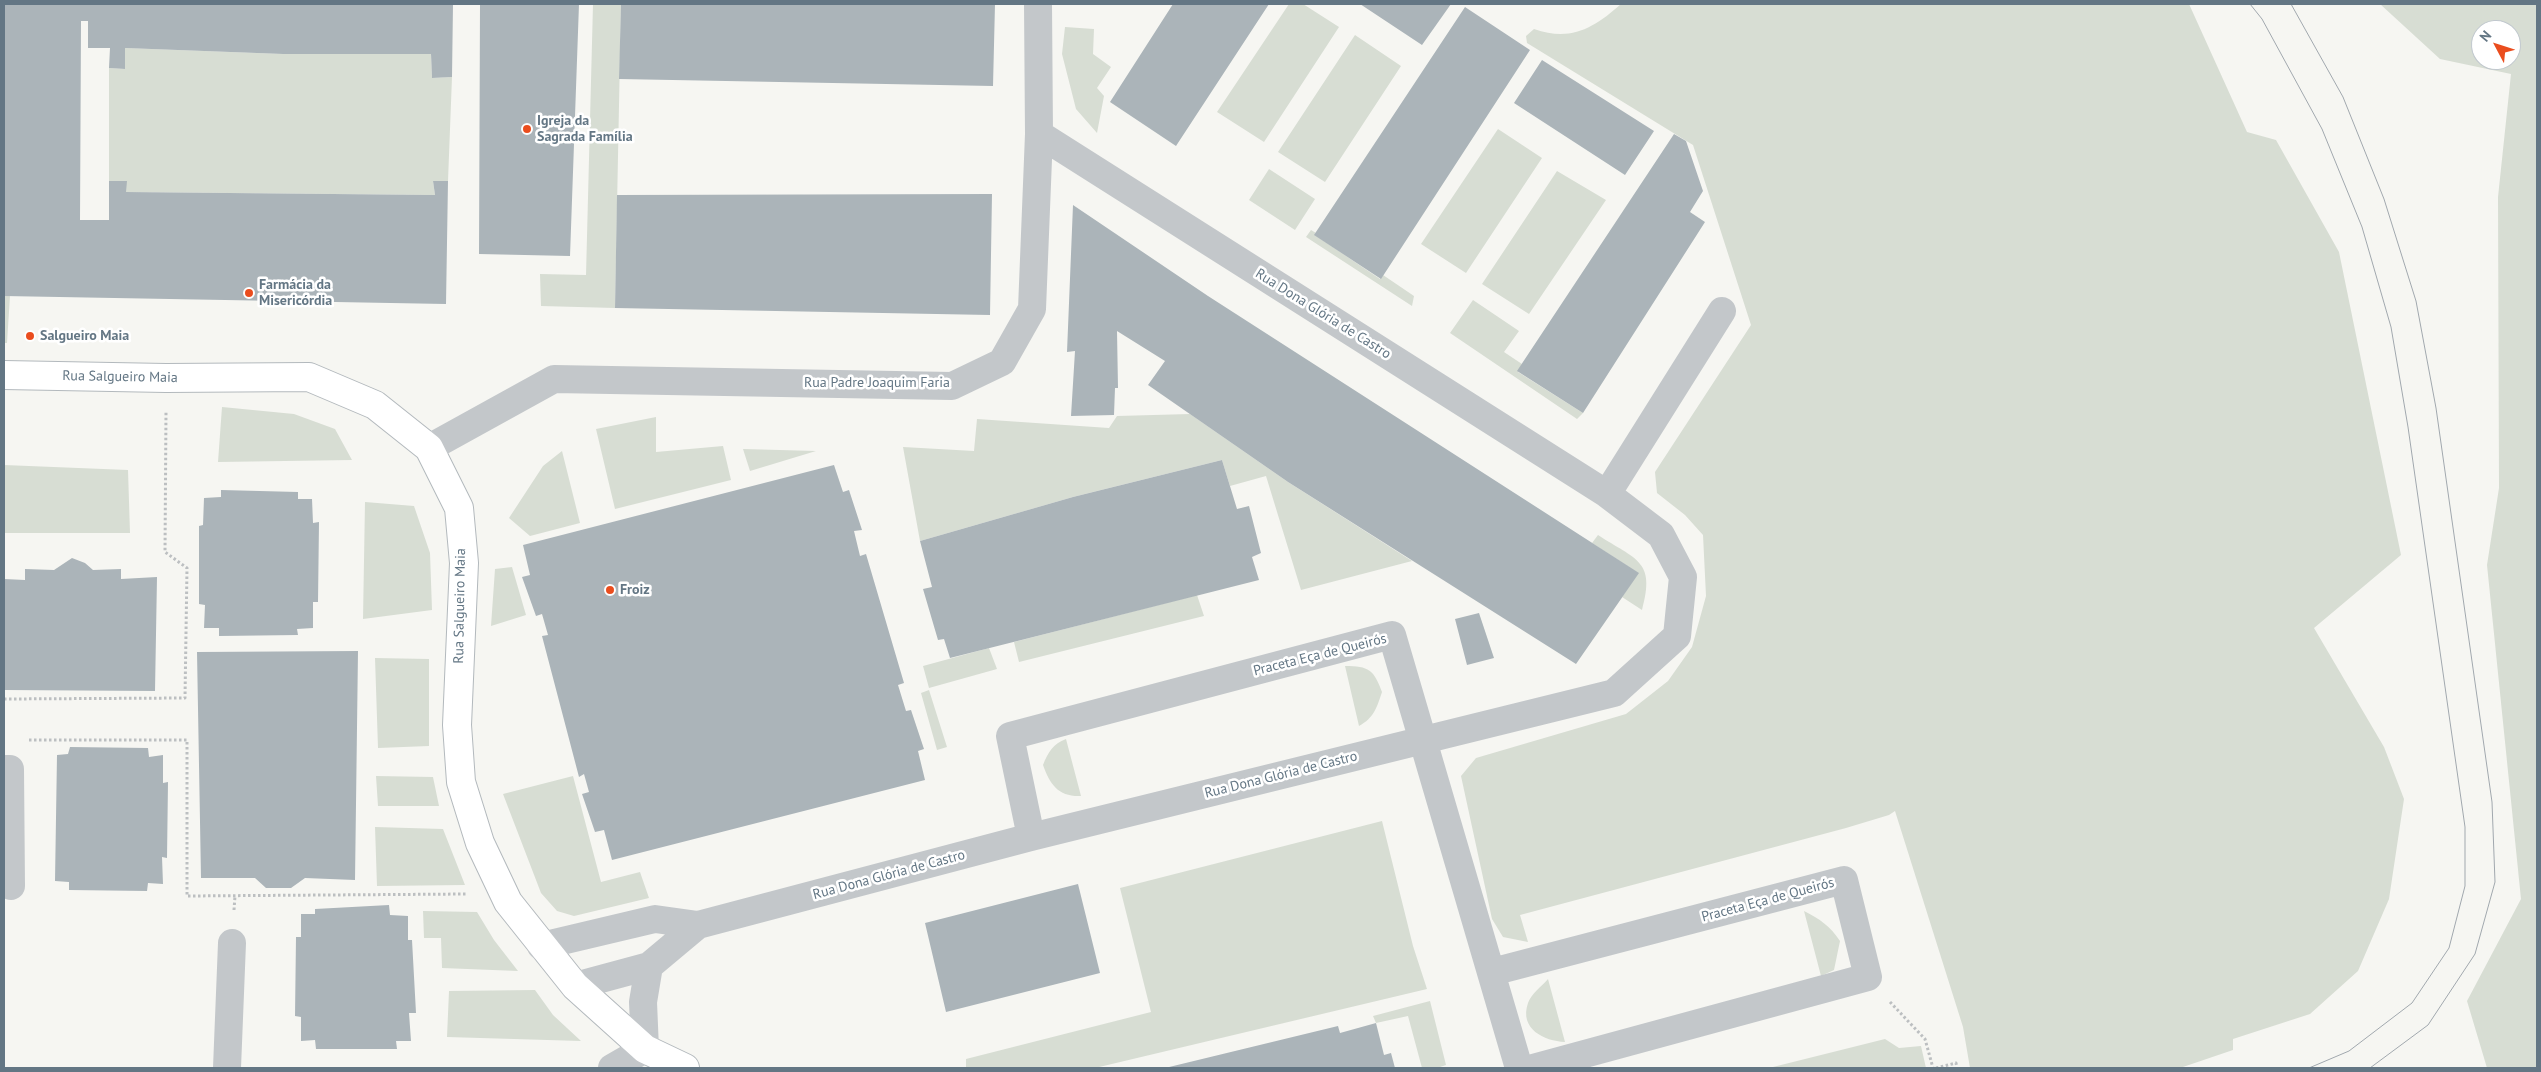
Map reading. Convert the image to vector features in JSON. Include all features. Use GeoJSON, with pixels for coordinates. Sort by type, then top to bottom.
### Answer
{"type":"FeatureCollection","features":[{"type":"Feature","properties":{"kind":"street","name":"Rua Padre Joaquim Faria"},"geometry":{"type":"LineString","coordinates":[[429,448],[554,379],[952,386],[1002,362],[1032,309],[1039,134],[1038,4]]}},
{"type":"Feature","properties":{"kind":"street","name":"Rua Dona Glória de Castro"},"geometry":{"type":"LineString","coordinates":[[542,946],[655,919],[698,925],[1031,838],[1614,693],[1677,636],[1683,577],[1661,535],[1607,494],[1039,134]]}},
{"type":"Feature","properties":{"kind":"street"},"geometry":{"type":"LineString","coordinates":[[1607,494],[1722,311]]}},
{"type":"Feature","properties":{"kind":"street","name":"Rua Salgueiro Maia"},"geometry":{"type":"LineString","coordinates":[[4,375],[166,378],[309,377],[375,405],[429,448],[459,508],[464,562],[456,725],[461,782],[480,843],[505,894],[542,946],[575,986],[644,1049],[685,1068]]}},
{"type":"Feature","properties":{"kind":"street","name":"Praceta Eça de Queirós"},"geometry":{"type":"LineString","coordinates":[[1031,838],[1010,736],[1392,635],[1519,1068]]}},
{"type":"Feature","properties":{"kind":"street"},"geometry":{"type":"LineString","coordinates":[[7,769],[11,886]]}},
{"type":"Feature","properties":{"kind":"street","name":"Praceta Eça de Queirós"},"geometry":{"type":"LineString","coordinates":[[1492,972],[1844,880],[1868,977]]}},
{"type":"Feature","properties":{"kind":"street","name":"Rua Dona Glória de Castro"},"geometry":{"type":"LineString","coordinates":[[575,986],[649,966],[698,925]]}},
{"type":"Feature","properties":{"kind":"street"},"geometry":{"type":"LineString","coordinates":[[227,1068],[232,943]]}},
{"type":"Feature","properties":{"kind":"street"},"geometry":{"type":"LineString","coordinates":[[612,1068],[644,1049],[643,1002],[649,966]]}},
{"type":"Feature","properties":{"kind":"street"},"geometry":{"type":"LineString","coordinates":[[1534,1068],[1868,977]]}},
{"type":"Feature","properties":{"kind":"path"},"geometry":{"type":"LineString","coordinates":[[4,700],[185,698],[187,568],[165,552],[166,378]]}},
{"type":"Feature","properties":{"kind":"path"},"geometry":{"type":"LineString","coordinates":[[7,769],[10,740],[187,740],[187,896],[505,894]]}},
{"type":"Feature","properties":{"kind":"path"},"geometry":{"type":"LineString","coordinates":[[1868,977],[1925,1040],[1934,1068],[1956,1063],[1957,1068]]}},
{"type":"Feature","properties":{"kind":"shaded area"},"geometry":{"type":"Polygon","coordinates":[[[593,4],[621,4],[615,308],[541,306],[540,274],[586,275],[593,4]]]}},
{"type":"Feature","properties":{"kind":"shaded area"},"geometry":{"type":"Polygon","coordinates":[[[1289,4],[1303,4],[1339,27],[1264,142],[1217,112],[1289,4]]]}},
{"type":"Feature","properties":{"kind":"shaded area"},"geometry":{"type":"Polygon","coordinates":[[[1621,4],[2189,4],[2247,132],[2276,140],[2339,252],[2401,555],[2314,628],[2384,747],[2404,799],[2389,899],[2358,971],[2310,1014],[2233,1039],[2233,1050],[2180,1068],[1970,1068],[1963,1027],[1895,811],[1889,815],[1846,828],[1520,915],[1528,942],[1503,937],[1492,919],[1461,776],[1476,758],[1626,714],[1668,681],[1692,647],[1706,596],[1703,535],[1685,515],[1657,493],[1655,472],[1751,325],[1693,145],[1527,43],[1526,36],[1534,29],[1547,33],[1571,33],[1591,26],[1621,4]]]}},
{"type":"Feature","properties":{"kind":"shaded area"},"geometry":{"type":"Polygon","coordinates":[[[2380,4],[2537,4],[2537,1068],[2487,1068],[2467,1001],[2521,899],[2487,565],[2499,488],[2498,197],[2511,74],[2492,70],[2521,70],[2521,20],[2471,20],[2471,66],[2440,59],[2380,4]]]}},
{"type":"Feature","properties":{"kind":"shaded area"},"geometry":{"type":"Polygon","coordinates":[[[1065,27],[1094,29],[1093,54],[1111,67],[1097,88],[1104,96],[1097,133],[1076,109],[1062,54],[1065,27]]]}},
{"type":"Feature","properties":{"kind":"shaded area"},"geometry":{"type":"Polygon","coordinates":[[[1355,35],[1401,66],[1325,182],[1278,152],[1355,35]]]}},
{"type":"Feature","properties":{"kind":"shaded area"},"geometry":{"type":"Polygon","coordinates":[[[125,48],[283,54],[431,54],[432,78],[452,77],[448,181],[433,181],[435,195],[126,192],[126,181],[109,181],[109,68],[125,69],[125,48]]]}},
{"type":"Feature","properties":{"kind":"shaded area"},"geometry":{"type":"Polygon","coordinates":[[[1498,129],[1542,158],[1466,273],[1421,244],[1498,129]]]}},
{"type":"Feature","properties":{"kind":"shaded area"},"geometry":{"type":"Polygon","coordinates":[[[1269,169],[1315,199],[1295,230],[1249,200],[1269,169]]]}},
{"type":"Feature","properties":{"kind":"shaded area"},"geometry":{"type":"Polygon","coordinates":[[[1557,171],[1606,200],[1529,314],[1482,284],[1557,171]]]}},
{"type":"Feature","properties":{"kind":"shaded area"},"geometry":{"type":"Polygon","coordinates":[[[1311,230],[1316,233],[1315,235],[1380,279],[1383,275],[1414,296],[1412,306],[1306,237],[1311,230]]]}},
{"type":"Feature","properties":{"kind":"shaded area"},"geometry":{"type":"Polygon","coordinates":[[[4,296],[10,296],[7,343],[4,343],[4,296]]]}},
{"type":"Feature","properties":{"kind":"shaded area"},"geometry":{"type":"Polygon","coordinates":[[[1473,300],[1519,331],[1504,352],[1522,364],[1518,372],[1583,413],[1577,419],[1450,333],[1473,300]]]}},
{"type":"Feature","properties":{"kind":"shaded area"},"geometry":{"type":"Polygon","coordinates":[[[222,407],[294,414],[335,429],[352,460],[218,462],[222,407]]]}},
{"type":"Feature","properties":{"kind":"shaded area"},"geometry":{"type":"Polygon","coordinates":[[[1190,414],[1288,482],[1412,561],[1301,590],[1266,476],[1230,486],[1222,460],[1073,497],[920,541],[903,447],[974,451],[977,419],[1109,428],[1117,416],[1190,414]]]}},
{"type":"Feature","properties":{"kind":"shaded area"},"geometry":{"type":"Polygon","coordinates":[[[656,417],[656,452],[723,446],[731,480],[615,509],[596,429],[656,417]]]}},
{"type":"Feature","properties":{"kind":"shaded area"},"geometry":{"type":"Polygon","coordinates":[[[743,449],[816,451],[750,471],[743,449]]]}},
{"type":"Feature","properties":{"kind":"shaded area"},"geometry":{"type":"Polygon","coordinates":[[[562,451],[580,523],[530,536],[509,518],[543,466],[562,451]]]}},
{"type":"Feature","properties":{"kind":"shaded area"},"geometry":{"type":"Polygon","coordinates":[[[4,465],[128,470],[130,533],[4,533],[4,465]]]}},
{"type":"Feature","properties":{"kind":"shaded area"},"geometry":{"type":"Polygon","coordinates":[[[365,502],[414,506],[430,553],[432,610],[363,619],[365,502]]]}},
{"type":"Feature","properties":{"kind":"shaded area"},"geometry":{"type":"Polygon","coordinates":[[[1598,535],[1640,563],[1646,581],[1646,593],[1642,610],[1622,597],[1638,573],[1592,543],[1598,535]]]}},
{"type":"Feature","properties":{"kind":"shaded area"},"geometry":{"type":"Polygon","coordinates":[[[512,567],[526,615],[491,626],[495,569],[512,567]]]}},
{"type":"Feature","properties":{"kind":"shaded area"},"geometry":{"type":"Polygon","coordinates":[[[1197,595],[1204,616],[1019,662],[1014,642],[1197,595]]]}},
{"type":"Feature","properties":{"kind":"shaded area"},"geometry":{"type":"Polygon","coordinates":[[[989,648],[997,669],[929,688],[923,666],[989,648]]]}},
{"type":"Feature","properties":{"kind":"shaded area"},"geometry":{"type":"Polygon","coordinates":[[[375,658],[429,659],[429,746],[378,748],[375,658]]]}},
{"type":"Feature","properties":{"kind":"shaded area"},"geometry":{"type":"Polygon","coordinates":[[[1345,666],[1365,668],[1370,671],[1382,692],[1372,716],[1359,726],[1345,666]]]}},
{"type":"Feature","properties":{"kind":"shaded area"},"geometry":{"type":"Polygon","coordinates":[[[929,690],[947,747],[937,750],[921,693],[929,690]]]}},
{"type":"Feature","properties":{"kind":"shaded area"},"geometry":{"type":"Polygon","coordinates":[[[1066,739],[1081,796],[1073,796],[1056,788],[1052,784],[1043,765],[1052,749],[1066,739]]]}},
{"type":"Feature","properties":{"kind":"shaded area"},"geometry":{"type":"Polygon","coordinates":[[[376,776],[433,777],[439,806],[378,806],[376,776]]]}},
{"type":"Feature","properties":{"kind":"shaded area"},"geometry":{"type":"Polygon","coordinates":[[[573,776],[601,882],[640,872],[649,898],[574,916],[557,911],[541,893],[503,794],[573,776]]]}},
{"type":"Feature","properties":{"kind":"shaded area"},"geometry":{"type":"Polygon","coordinates":[[[1382,821],[1413,946],[1427,989],[1095,1068],[966,1068],[966,1059],[1151,1012],[1120,888],[1382,821]]]}},
{"type":"Feature","properties":{"kind":"shaded area"},"geometry":{"type":"Polygon","coordinates":[[[375,827],[443,829],[465,885],[377,886],[375,827]]]}},
{"type":"Feature","properties":{"kind":"shaded area"},"geometry":{"type":"Polygon","coordinates":[[[423,911],[477,912],[494,940],[518,971],[442,968],[441,938],[424,938],[423,911]]]}},
{"type":"Feature","properties":{"kind":"shaded area"},"geometry":{"type":"Polygon","coordinates":[[[1804,911],[1824,923],[1840,941],[1834,970],[1821,976],[1804,911]]]}},
{"type":"Feature","properties":{"kind":"shaded area"},"geometry":{"type":"Polygon","coordinates":[[[1548,979],[1565,1042],[1549,1039],[1535,1032],[1527,1020],[1526,1012],[1529,1000],[1548,979]]]}},
{"type":"Feature","properties":{"kind":"shaded area"},"geometry":{"type":"Polygon","coordinates":[[[535,990],[553,1015],[581,1041],[447,1037],[449,991],[535,990]]]}},
{"type":"Feature","properties":{"kind":"shaded area"},"geometry":{"type":"Polygon","coordinates":[[[1430,1001],[1446,1065],[1437,1068],[1422,1068],[1408,1016],[1376,1023],[1373,1016],[1430,1001]]]}},
{"type":"Feature","properties":{"kind":"shaded area"},"geometry":{"type":"Polygon","coordinates":[[[1885,1039],[1899,1048],[1921,1046],[1926,1068],[1769,1068],[1885,1039]]]}},
{"type":"Feature","properties":{"kind":"building"},"geometry":{"type":"Polygon","coordinates":[[[4,4],[453,4],[452,77],[432,78],[431,54],[283,54],[125,48],[125,69],[109,68],[110,48],[88,48],[88,21],[81,21],[80,220],[109,220],[109,181],[127,181],[126,192],[435,195],[433,181],[448,181],[446,304],[4,296],[4,4]]]}},
{"type":"Feature","properties":{"kind":"building","name":"Igreja da Sagrada Família"},"geometry":{"type":"Polygon","coordinates":[[[480,4],[579,4],[570,256],[479,254],[480,4]]]}},
{"type":"Feature","properties":{"kind":"building"},"geometry":{"type":"Polygon","coordinates":[[[621,4],[995,4],[993,86],[619,79],[621,4]]]}},
{"type":"Feature","properties":{"kind":"building"},"geometry":{"type":"Polygon","coordinates":[[[1173,4],[1269,4],[1176,146],[1110,102],[1173,4]]]}},
{"type":"Feature","properties":{"kind":"building"},"geometry":{"type":"Polygon","coordinates":[[[1360,4],[1451,4],[1422,45],[1360,4]]]}},
{"type":"Feature","properties":{"kind":"building"},"geometry":{"type":"Polygon","coordinates":[[[1465,7],[1530,50],[1381,279],[1314,235],[1465,7]]]}},
{"type":"Feature","properties":{"kind":"building"},"geometry":{"type":"Polygon","coordinates":[[[1542,60],[1654,131],[1625,175],[1514,103],[1542,60]]]}},
{"type":"Feature","properties":{"kind":"building"},"geometry":{"type":"Polygon","coordinates":[[[1674,134],[1686,141],[1703,191],[1690,212],[1705,222],[1583,413],[1517,371],[1674,134]]]}},
{"type":"Feature","properties":{"kind":"building"},"geometry":{"type":"Polygon","coordinates":[[[992,194],[990,315],[615,308],[617,195],[992,194]]]}},
{"type":"Feature","properties":{"kind":"building"},"geometry":{"type":"Polygon","coordinates":[[[1073,205],[1208,296],[1639,573],[1576,664],[1288,482],[1148,385],[1165,361],[1117,331],[1118,388],[1115,388],[1114,415],[1071,416],[1075,351],[1067,352],[1073,205]]]}},
{"type":"Feature","properties":{"kind":"building"},"geometry":{"type":"Polygon","coordinates":[[[1222,460],[1237,509],[1249,506],[1261,553],[1252,557],[1259,580],[950,658],[944,639],[938,640],[923,589],[932,587],[920,541],[1073,497],[1222,460]]]}},
{"type":"Feature","properties":{"kind":"building"},"geometry":{"type":"Polygon","coordinates":[[[834,465],[843,492],[849,490],[862,530],[854,531],[860,556],[866,554],[904,683],[898,685],[906,711],[911,710],[924,749],[918,751],[925,780],[612,860],[604,830],[595,832],[582,794],[589,792],[584,774],[579,777],[542,636],[548,635],[542,614],[536,616],[522,577],[530,575],[523,545],[834,465]]]}},
{"type":"Feature","properties":{"kind":"building"},"geometry":{"type":"Polygon","coordinates":[[[221,490],[298,492],[298,499],[312,499],[313,523],[319,522],[318,602],[313,602],[313,628],[297,629],[298,635],[219,636],[219,628],[204,628],[205,605],[199,604],[199,526],[203,525],[204,498],[221,497],[221,490]]]}},
{"type":"Feature","properties":{"kind":"building"},"geometry":{"type":"Polygon","coordinates":[[[72,558],[85,563],[93,570],[121,569],[121,579],[157,577],[155,691],[4,690],[4,579],[25,580],[25,569],[54,570],[72,558]]]}},
{"type":"Feature","properties":{"kind":"building"},"geometry":{"type":"Polygon","coordinates":[[[1479,613],[1494,658],[1467,665],[1455,619],[1479,613]]]}},
{"type":"Feature","properties":{"kind":"building"},"geometry":{"type":"Polygon","coordinates":[[[358,651],[355,880],[305,878],[291,888],[266,888],[255,878],[201,878],[197,652],[358,651]]]}},
{"type":"Feature","properties":{"kind":"building"},"geometry":{"type":"Polygon","coordinates":[[[70,747],[148,748],[149,757],[163,755],[163,783],[168,782],[167,858],[162,857],[163,884],[148,883],[147,891],[69,890],[69,882],[55,881],[57,755],[68,754],[70,747]]]}},
{"type":"Feature","properties":{"kind":"building"},"geometry":{"type":"Polygon","coordinates":[[[1078,884],[1100,973],[946,1012],[925,923],[1078,884]]]}},
{"type":"Feature","properties":{"kind":"building"},"geometry":{"type":"Polygon","coordinates":[[[389,905],[390,915],[408,916],[408,940],[412,940],[416,1013],[409,1013],[411,1041],[396,1041],[397,1049],[316,1049],[315,1040],[301,1041],[301,1017],[295,1016],[296,937],[301,937],[301,914],[315,914],[315,909],[389,905]]]}},
{"type":"Feature","properties":{"kind":"building"},"geometry":{"type":"Polygon","coordinates":[[[1376,1023],[1384,1055],[1391,1053],[1395,1068],[1165,1068],[1338,1026],[1340,1033],[1376,1023]]]}},
{"type":"Feature","properties":{"kind":"tram line"},"geometry":{"type":"LineString","coordinates":[[2250,4],[2262,19],[2322,129],[2362,227],[2391,327],[2408,427],[2465,827],[2465,886],[2449,948],[2412,1003],[2349,1051],[2309,1068]]}},
{"type":"Feature","properties":{"kind":"tram line"},"geometry":{"type":"LineString","coordinates":[[2291,4],[2343,97],[2384,199],[2416,301],[2436,408],[2492,802],[2495,882],[2475,954],[2428,1025],[2370,1068]]}},
{"type":"Feature","properties":{"kind":"place","name":"Igreja da Sagrada Família"},"geometry":{"type":"Point","coordinates":[527,129]}},
{"type":"Feature","properties":{"kind":"place","name":"Farmácia da Misericórdia"},"geometry":{"type":"Point","coordinates":[249,293]}},
{"type":"Feature","properties":{"kind":"place","name":"Salgueiro Maia"},"geometry":{"type":"Point","coordinates":[30,336]}},
{"type":"Feature","properties":{"kind":"place","name":"Froiz"},"geometry":{"type":"Point","coordinates":[610,590]}}]}
